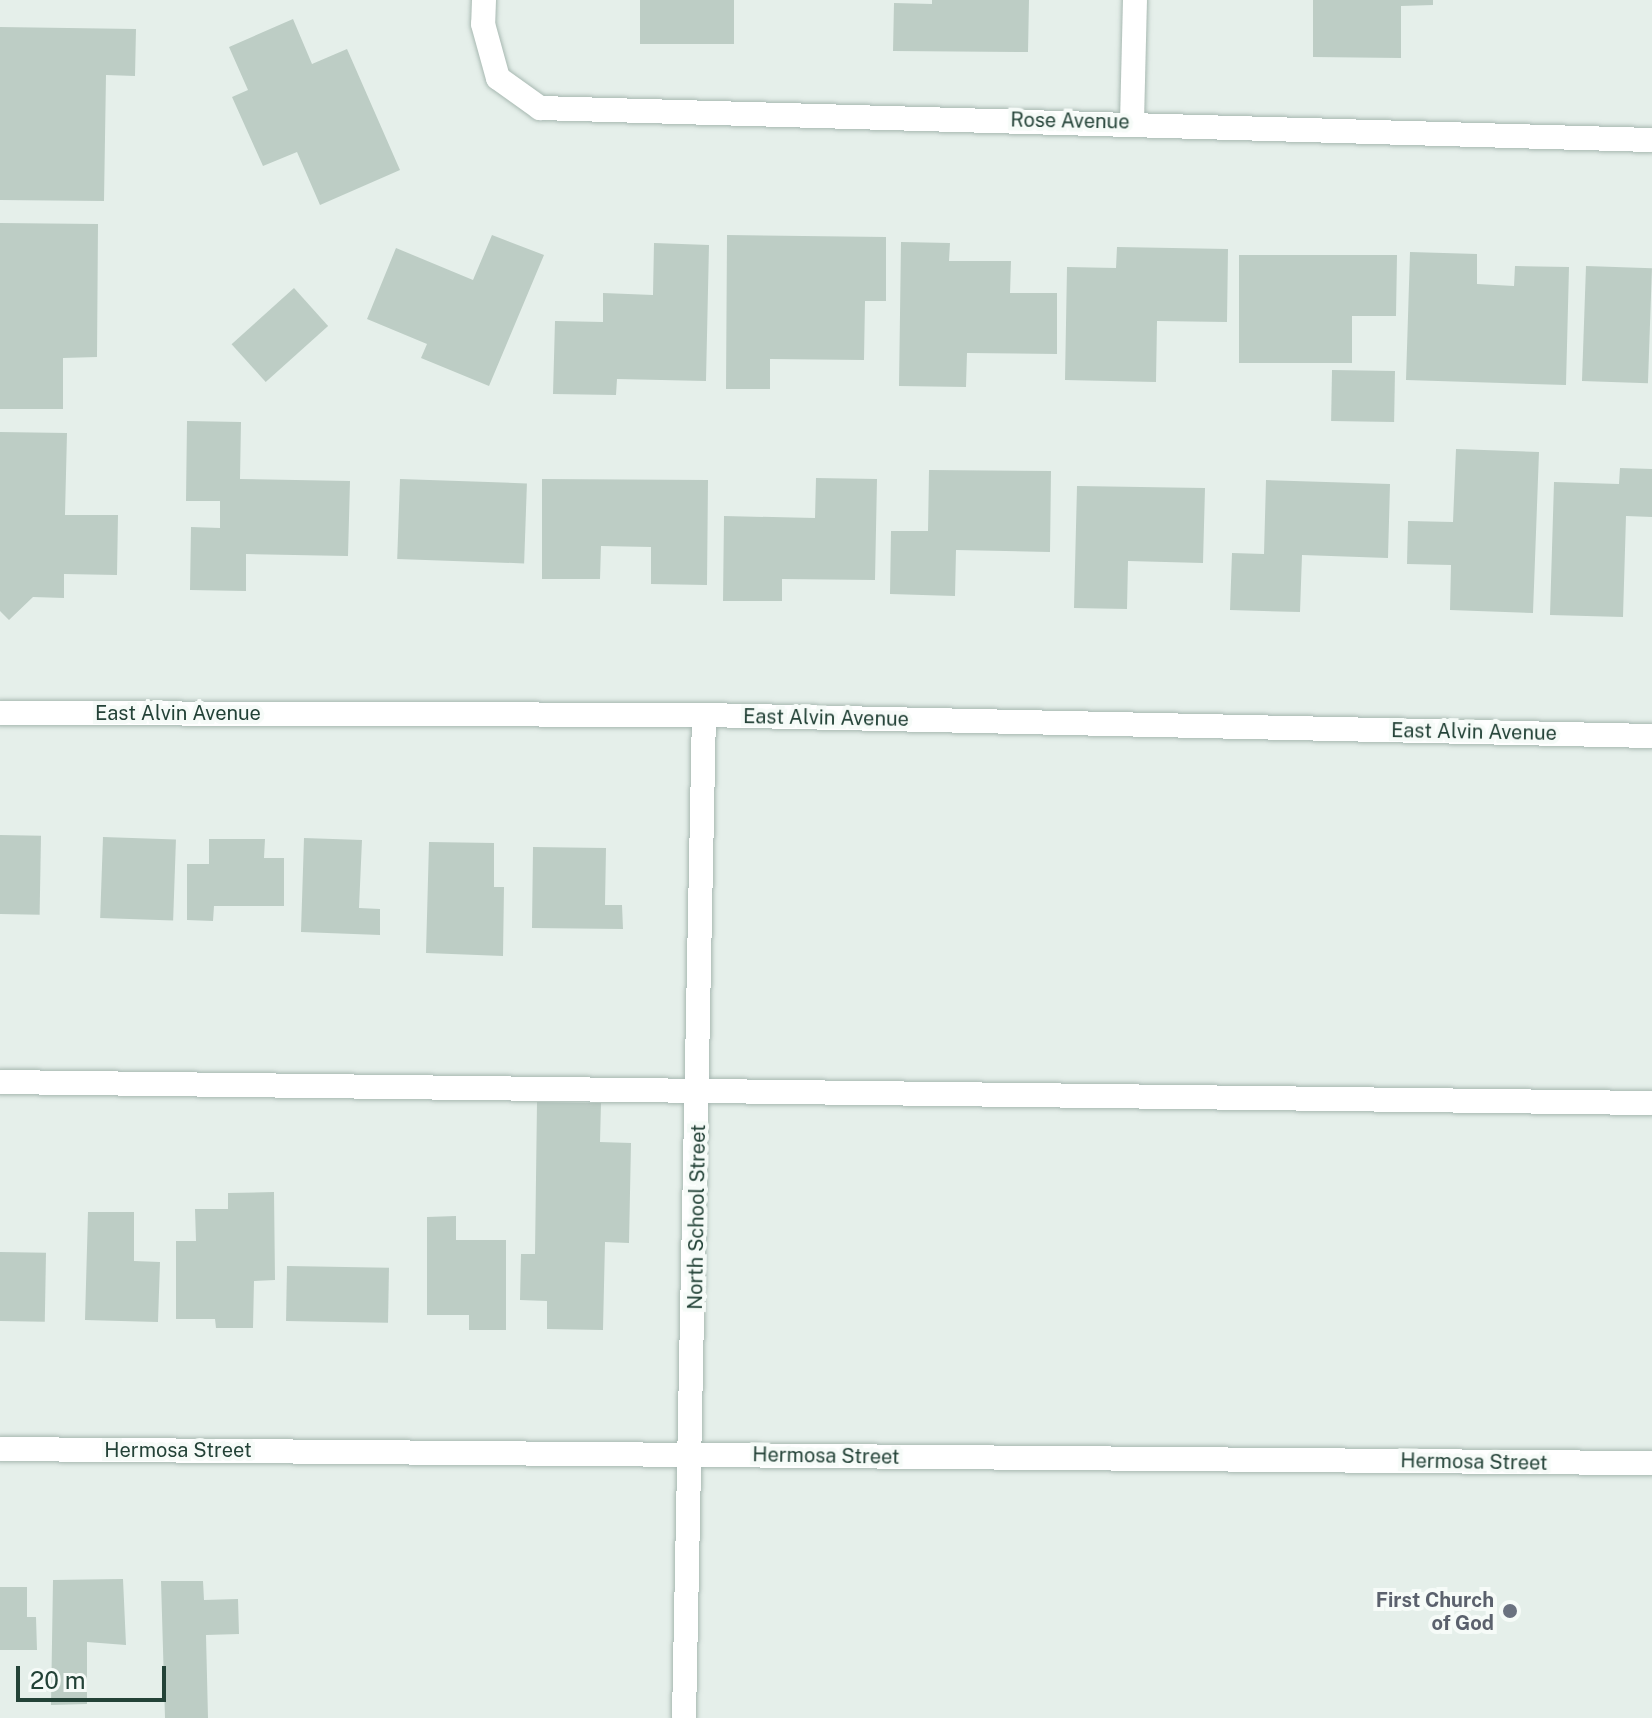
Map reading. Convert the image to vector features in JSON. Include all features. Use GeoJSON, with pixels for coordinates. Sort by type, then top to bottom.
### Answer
{"type":"FeatureCollection","features":[{"type":"Feature","properties":{"kind":"street","name":"Rose Avenue"},"geometry":{"type":"LineString","coordinates":[[484,0],[483,24],[498,78],[540,108],[1132,122],[1652,140]]}},
{"type":"Feature","properties":{"kind":"street"},"geometry":{"type":"LineString","coordinates":[[1132,122],[1135,0]]}},
{"type":"Feature","properties":{"kind":"street","name":"East Alvin Avenue"},"geometry":{"type":"LineString","coordinates":[[0,713],[704,715],[1652,736]]}},
{"type":"Feature","properties":{"kind":"street","name":"North School Street"},"geometry":{"type":"LineString","coordinates":[[684,1718],[693,1455],[704,715]]}},
{"type":"Feature","properties":{"kind":"street"},"geometry":{"type":"LineString","coordinates":[[0,1082],[699,1088],[1652,1103]]}},
{"type":"Feature","properties":{"kind":"street","name":"Hermosa Street"},"geometry":{"type":"LineString","coordinates":[[0,1449],[1652,1463]]}},
{"type":"Feature","properties":{"kind":"building"},"geometry":{"type":"Polygon","coordinates":[[[640,0],[734,0],[734,44],[640,44],[640,0]]]}},
{"type":"Feature","properties":{"kind":"building"},"geometry":{"type":"Polygon","coordinates":[[[932,0],[1029,0],[1028,52],[893,51],[894,3],[932,4],[932,0]]]}},
{"type":"Feature","properties":{"kind":"building"},"geometry":{"type":"Polygon","coordinates":[[[1313,0],[1433,0],[1433,5],[1401,6],[1401,58],[1313,57],[1313,0]]]}},
{"type":"Feature","properties":{"kind":"building"},"geometry":{"type":"Polygon","coordinates":[[[293,19],[312,64],[347,49],[400,170],[320,205],[297,152],[263,166],[232,97],[248,90],[229,47],[293,19]]]}},
{"type":"Feature","properties":{"kind":"building"},"geometry":{"type":"Polygon","coordinates":[[[0,27],[136,29],[135,76],[106,75],[104,201],[0,200],[0,27]]]}},
{"type":"Feature","properties":{"kind":"building"},"geometry":{"type":"Polygon","coordinates":[[[0,223],[98,224],[97,357],[63,358],[63,409],[0,409],[0,223]]]}},
{"type":"Feature","properties":{"kind":"building"},"geometry":{"type":"Polygon","coordinates":[[[492,235],[544,255],[489,386],[421,358],[427,344],[367,319],[396,248],[473,280],[492,235]]]}},
{"type":"Feature","properties":{"kind":"building"},"geometry":{"type":"Polygon","coordinates":[[[727,235],[886,237],[886,301],[865,301],[864,360],[770,359],[770,389],[726,389],[727,235]]]}},
{"type":"Feature","properties":{"kind":"building"},"geometry":{"type":"Polygon","coordinates":[[[901,242],[950,243],[949,261],[1011,261],[1010,293],[1057,293],[1057,354],[967,353],[966,387],[899,386],[901,242]]]}},
{"type":"Feature","properties":{"kind":"building"},"geometry":{"type":"Polygon","coordinates":[[[654,243],[709,245],[706,381],[617,379],[616,395],[553,394],[555,321],[603,322],[603,293],[653,295],[654,243]]]}},
{"type":"Feature","properties":{"kind":"building"},"geometry":{"type":"Polygon","coordinates":[[[1117,247],[1228,249],[1227,322],[1157,321],[1156,382],[1065,380],[1067,267],[1116,268],[1117,247]]]}},
{"type":"Feature","properties":{"kind":"building"},"geometry":{"type":"Polygon","coordinates":[[[1410,252],[1477,254],[1477,284],[1514,286],[1515,266],[1569,267],[1566,385],[1406,380],[1410,252]]]}},
{"type":"Feature","properties":{"kind":"building"},"geometry":{"type":"Polygon","coordinates":[[[1239,255],[1397,255],[1396,316],[1352,316],[1352,363],[1239,363],[1239,255]]]}},
{"type":"Feature","properties":{"kind":"building"},"geometry":{"type":"Polygon","coordinates":[[[1586,266],[1652,268],[1648,383],[1582,381],[1586,266]]]}},
{"type":"Feature","properties":{"kind":"building"},"geometry":{"type":"Polygon","coordinates":[[[294,288],[328,326],[266,382],[232,344],[294,288]]]}},
{"type":"Feature","properties":{"kind":"building"},"geometry":{"type":"Polygon","coordinates":[[[1332,370],[1395,371],[1394,422],[1331,421],[1332,370]]]}},
{"type":"Feature","properties":{"kind":"building"},"geometry":{"type":"Polygon","coordinates":[[[187,421],[241,422],[240,479],[350,481],[348,556],[246,554],[246,591],[190,590],[191,527],[220,528],[220,501],[186,501],[187,421]]]}},
{"type":"Feature","properties":{"kind":"building"},"geometry":{"type":"Polygon","coordinates":[[[0,432],[67,433],[65,515],[118,515],[117,575],[64,574],[64,598],[33,597],[9,620],[0,611],[0,432]]]}},
{"type":"Feature","properties":{"kind":"building"},"geometry":{"type":"Polygon","coordinates":[[[1456,449],[1539,452],[1533,613],[1450,610],[1451,565],[1407,564],[1408,521],[1453,522],[1456,449]]]}},
{"type":"Feature","properties":{"kind":"building"},"geometry":{"type":"Polygon","coordinates":[[[1620,468],[1652,469],[1652,517],[1626,516],[1623,617],[1550,615],[1554,482],[1619,484],[1620,468]]]}},
{"type":"Feature","properties":{"kind":"building"},"geometry":{"type":"Polygon","coordinates":[[[929,470],[1051,471],[1050,552],[956,550],[955,596],[890,594],[891,531],[928,531],[929,470]]]}},
{"type":"Feature","properties":{"kind":"building"},"geometry":{"type":"Polygon","coordinates":[[[816,478],[877,479],[875,580],[782,579],[782,601],[723,601],[724,516],[815,518],[816,478]]]}},
{"type":"Feature","properties":{"kind":"building"},"geometry":{"type":"Polygon","coordinates":[[[400,479],[527,483],[524,563],[397,559],[400,479]]]}},
{"type":"Feature","properties":{"kind":"building"},"geometry":{"type":"Polygon","coordinates":[[[542,479],[708,480],[707,585],[651,584],[651,547],[601,546],[600,579],[542,579],[542,479]]]}},
{"type":"Feature","properties":{"kind":"building"},"geometry":{"type":"Polygon","coordinates":[[[1266,480],[1390,484],[1388,558],[1302,555],[1300,612],[1230,610],[1232,553],[1264,554],[1266,480]]]}},
{"type":"Feature","properties":{"kind":"building"},"geometry":{"type":"Polygon","coordinates":[[[1077,486],[1205,488],[1203,563],[1128,561],[1127,609],[1074,608],[1077,486]]]}},
{"type":"Feature","properties":{"kind":"building"},"geometry":{"type":"Polygon","coordinates":[[[0,835],[41,836],[40,915],[0,914],[0,835]]]}},
{"type":"Feature","properties":{"kind":"building"},"geometry":{"type":"Polygon","coordinates":[[[103,837],[176,840],[173,920],[100,918],[103,837]]]}},
{"type":"Feature","properties":{"kind":"building"},"geometry":{"type":"Polygon","coordinates":[[[304,838],[362,840],[359,908],[380,909],[380,935],[301,932],[304,838]]]}},
{"type":"Feature","properties":{"kind":"building"},"geometry":{"type":"Polygon","coordinates":[[[209,839],[265,839],[264,858],[284,858],[284,906],[214,906],[213,921],[187,920],[187,864],[209,864],[209,839]]]}},
{"type":"Feature","properties":{"kind":"building"},"geometry":{"type":"Polygon","coordinates":[[[429,842],[494,843],[494,887],[504,887],[503,956],[426,953],[429,842]]]}},
{"type":"Feature","properties":{"kind":"building"},"geometry":{"type":"Polygon","coordinates":[[[533,847],[606,848],[605,905],[622,905],[623,929],[532,928],[533,847]]]}},
{"type":"Feature","properties":{"kind":"building"},"geometry":{"type":"Polygon","coordinates":[[[537,1102],[601,1103],[600,1142],[631,1143],[629,1243],[605,1242],[603,1330],[547,1329],[547,1301],[520,1300],[521,1254],[535,1254],[537,1102]]]}},
{"type":"Feature","properties":{"kind":"building"},"geometry":{"type":"Polygon","coordinates":[[[274,1192],[275,1280],[254,1281],[253,1328],[216,1328],[215,1319],[176,1319],[176,1241],[196,1241],[195,1209],[228,1209],[228,1193],[274,1192]]]}},
{"type":"Feature","properties":{"kind":"building"},"geometry":{"type":"Polygon","coordinates":[[[88,1212],[134,1212],[134,1261],[160,1262],[158,1322],[85,1320],[88,1212]]]}},
{"type":"Feature","properties":{"kind":"building"},"geometry":{"type":"Polygon","coordinates":[[[456,1216],[456,1240],[506,1240],[506,1330],[469,1330],[469,1315],[427,1315],[427,1217],[456,1216]]]}},
{"type":"Feature","properties":{"kind":"building"},"geometry":{"type":"Polygon","coordinates":[[[0,1252],[46,1253],[45,1322],[0,1321],[0,1252]]]}},
{"type":"Feature","properties":{"kind":"building"},"geometry":{"type":"Polygon","coordinates":[[[287,1266],[389,1268],[388,1323],[286,1321],[287,1266]]]}},
{"type":"Feature","properties":{"kind":"building"},"geometry":{"type":"Polygon","coordinates":[[[123,1579],[126,1645],[87,1642],[87,1704],[51,1705],[53,1580],[123,1579]]]}},
{"type":"Feature","properties":{"kind":"building"},"geometry":{"type":"Polygon","coordinates":[[[161,1581],[203,1581],[204,1600],[238,1599],[239,1634],[206,1635],[208,1718],[165,1718],[161,1581]]]}},
{"type":"Feature","properties":{"kind":"building"},"geometry":{"type":"Polygon","coordinates":[[[0,1587],[27,1587],[27,1617],[36,1617],[37,1650],[0,1650],[0,1587]]]}},
{"type":"Feature","properties":{"kind":"place","name":"First Church of God"},"geometry":{"type":"Point","coordinates":[1510,1611]}}]}
